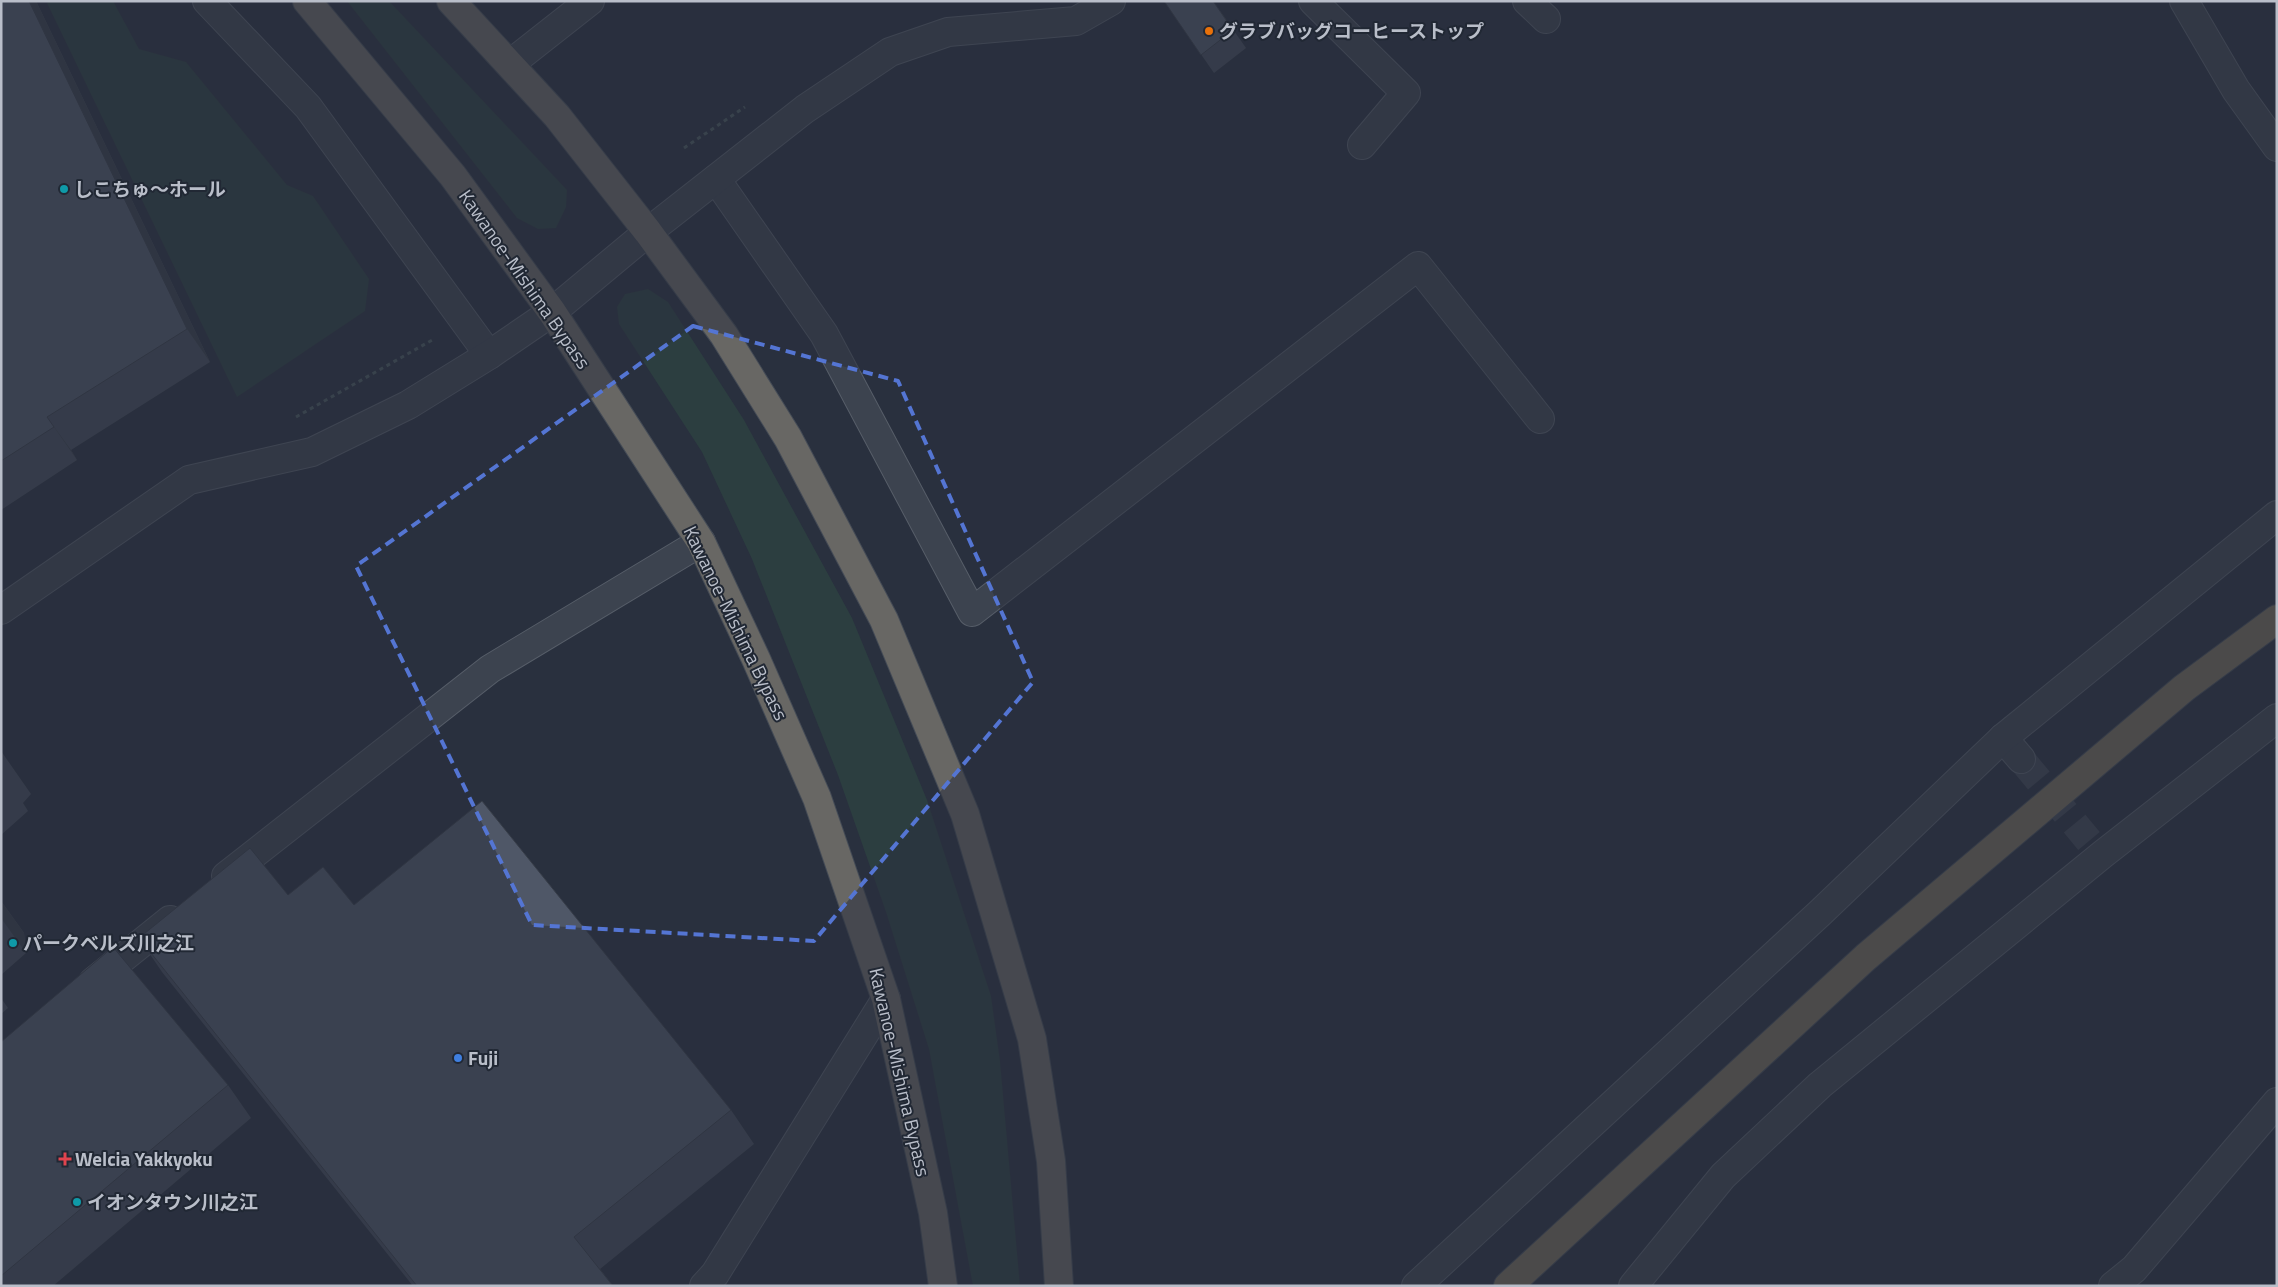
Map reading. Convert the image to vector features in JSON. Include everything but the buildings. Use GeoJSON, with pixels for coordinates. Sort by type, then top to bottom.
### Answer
{"type":"FeatureCollection","features":[{"type":"Feature","properties":{"kind":"highway","name":"Kawanoe-Mishima Bypass"},"geometry":{"type":"LineString","coordinates":[[307,1],[453,176],[552,312],[701,542],[756,659],[817,798],[886,999],[933,1213],[943,1286]]}},
{"type":"Feature","properties":{"kind":"highway"},"geometry":{"type":"LineString","coordinates":[[450,1],[557,116],[648,232],[724,335],[788,438],[884,620],[965,814],[1032,1039],[1051,1161],[1059,1286]]}},
{"type":"Feature","properties":{"kind":"highway"},"geometry":{"type":"LineString","coordinates":[[1508,1286],[1866,957],[2184,688],[2277,619]]}},
{"type":"Feature","properties":{"kind":"highway"},"geometry":{"type":"LineString","coordinates":[[1533,1286],[1580,1236],[1866,957]]}},
{"type":"Feature","properties":{"kind":"street"},"geometry":{"type":"LineString","coordinates":[[207,1],[308,107],[489,355]]}},
{"type":"Feature","properties":{"kind":"street"},"geometry":{"type":"LineString","coordinates":[[510,64],[590,1]]}},
{"type":"Feature","properties":{"kind":"street"},"geometry":{"type":"LineString","coordinates":[[1,610],[188,480],[312,452],[408,405],[489,355],[552,312],[648,232],[805,109],[890,52],[948,32],[1076,21],[1111,1]]}},
{"type":"Feature","properties":{"kind":"street"},"geometry":{"type":"LineString","coordinates":[[1313,1],[1406,93],[1362,145]]}},
{"type":"Feature","properties":{"kind":"street"},"geometry":{"type":"LineString","coordinates":[[2184,1],[2236,90],[2277,147]]}},
{"type":"Feature","properties":{"kind":"street"},"geometry":{"type":"LineString","coordinates":[[716,179],[824,334],[972,612],[1418,266],[1540,418]]}},
{"type":"Feature","properties":{"kind":"street"},"geometry":{"type":"LineString","coordinates":[[1416,1286],[1820,912],[2003,738],[2277,515]]}},
{"type":"Feature","properties":{"kind":"street"},"geometry":{"type":"LineString","coordinates":[[72,1000],[490,670],[701,542]]}},
{"type":"Feature","properties":{"kind":"street"},"geometry":{"type":"LineString","coordinates":[[1633,1286],[1723,1176],[1820,1085],[2096,847],[2277,718]]}},
{"type":"Feature","properties":{"kind":"street"},"geometry":{"type":"LineString","coordinates":[[2003,738],[2022,759]]}},
{"type":"Feature","properties":{"kind":"street"},"geometry":{"type":"LineString","coordinates":[[704,1286],[715,1274],[886,999]]}},
{"type":"Feature","properties":{"kind":"street"},"geometry":{"type":"LineString","coordinates":[[2113,1286],[2134,1269],[2277,1102]]}},
{"type":"Feature","properties":{"kind":"highlighted area"},"geometry":{"type":"Polygon","coordinates":[[[693,326],[898,381],[1033,682],[814,941],[532,925],[356,566],[693,326]]]}},
{"type":"Feature","properties":{"kind":"shaded area"},"geometry":{"type":"Polygon","coordinates":[[[50,1],[113,1],[139,49],[186,62],[287,185],[313,196],[369,279],[365,311],[237,397],[47,3],[50,1]]]}},
{"type":"Feature","properties":{"kind":"shaded area"},"geometry":{"type":"Polygon","coordinates":[[[347,1],[389,1],[567,190],[566,207],[556,228],[538,229],[517,218],[347,1]]]}},
{"type":"Feature","properties":{"kind":"shaded area"},"geometry":{"type":"Polygon","coordinates":[[[648,289],[668,302],[744,420],[852,618],[927,800],[991,996],[1000,1061],[1020,1286],[973,1286],[929,1049],[886,912],[838,775],[752,559],[702,452],[619,324],[617,307],[625,294],[648,289]]]}},
{"type":"Feature","properties":{"kind":"tunnel"},"geometry":{"type":"LineString","coordinates":[[2021,759],[2089,841]]}},
{"type":"Feature","properties":{"kind":"place","name":"グラブバッグコーヒーストップ"},"geometry":{"type":"Point","coordinates":[1209,31]}},
{"type":"Feature","properties":{"kind":"place","name":"しこちゅ～ホール"},"geometry":{"type":"Point","coordinates":[64,189]}},
{"type":"Feature","properties":{"kind":"place","name":"パークベルズ川之江"},"geometry":{"type":"Point","coordinates":[13,943]}},
{"type":"Feature","properties":{"kind":"place","name":"Fuji"},"geometry":{"type":"Point","coordinates":[458,1058]}},
{"type":"Feature","properties":{"kind":"place","name":"Welcia Yakkyoku"},"geometry":{"type":"Point","coordinates":[65,1159]}},
{"type":"Feature","properties":{"kind":"place","name":"イオンタウン川之江"},"geometry":{"type":"Point","coordinates":[77,1202]}}]}
